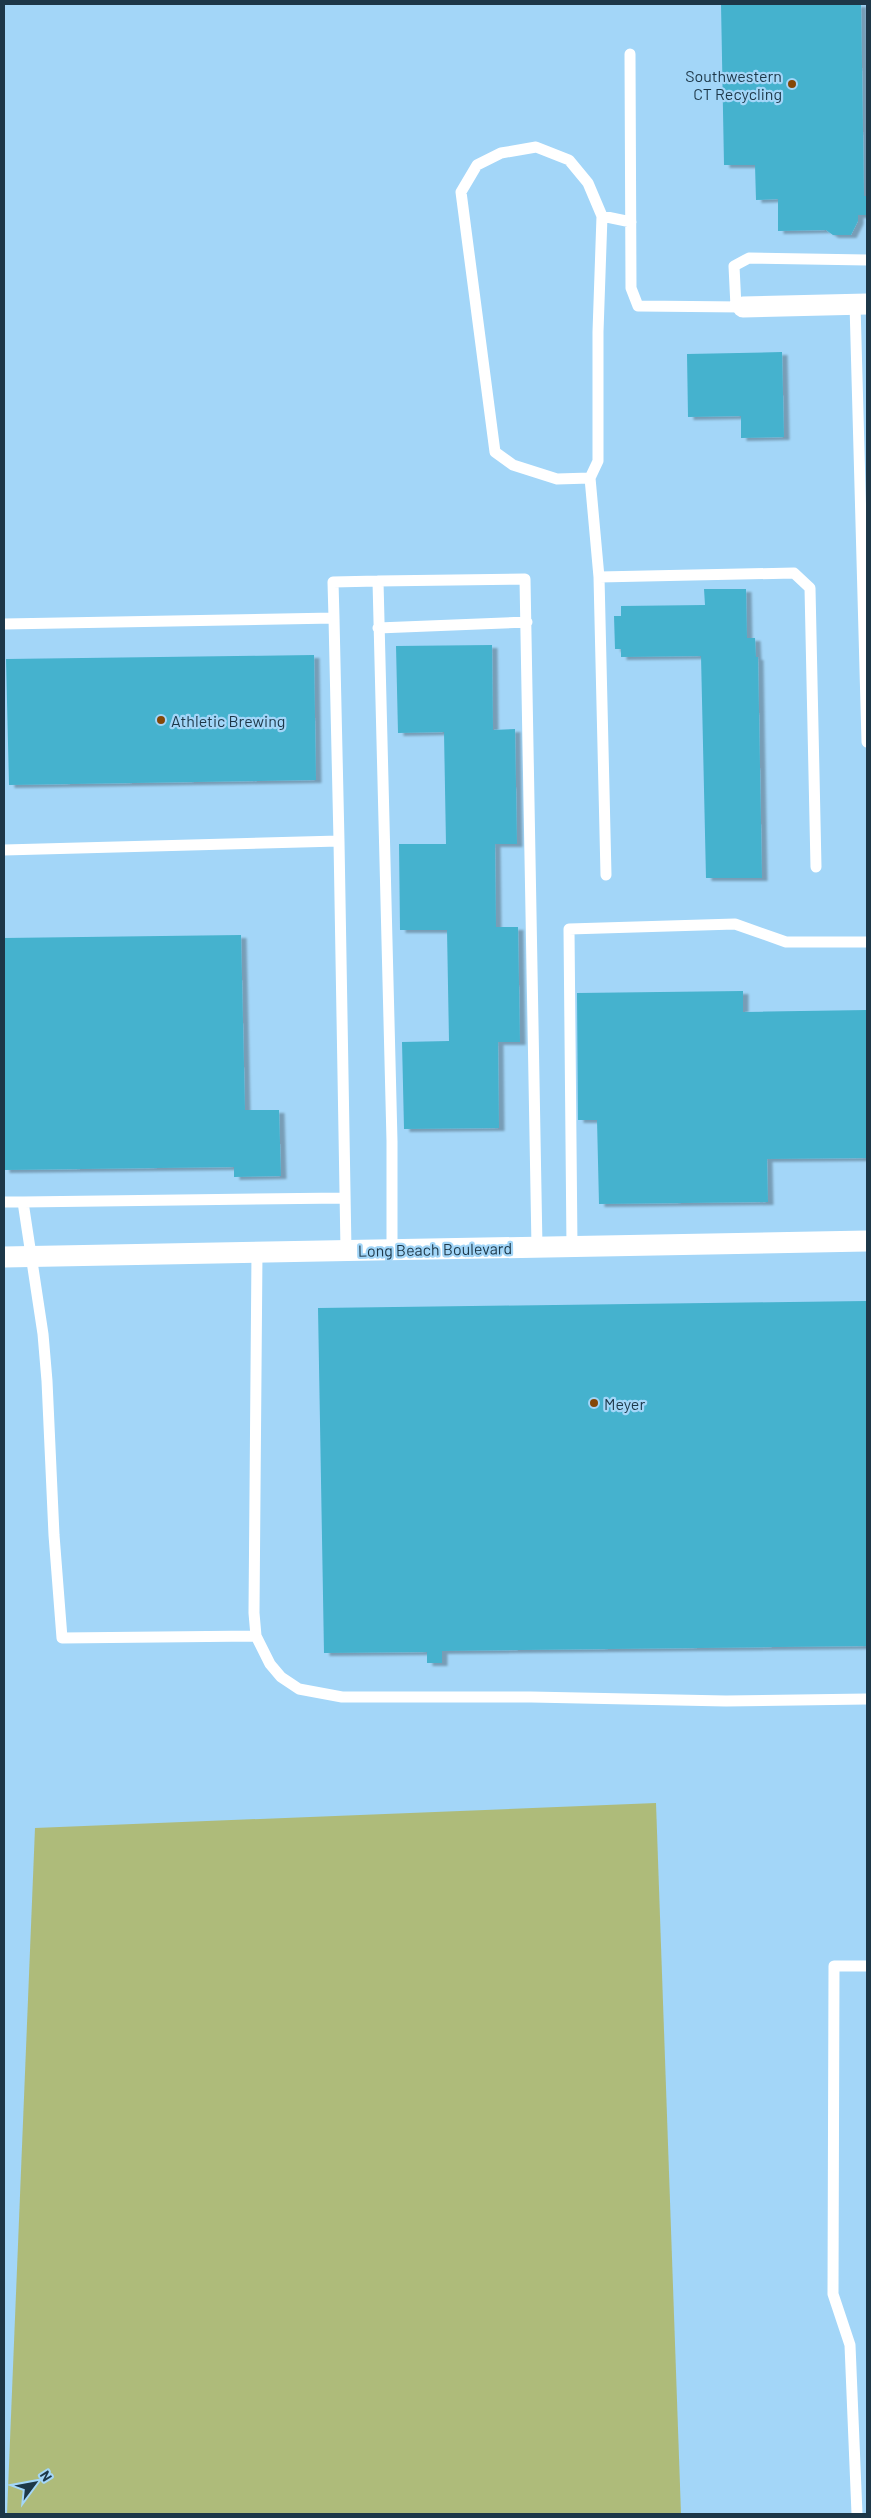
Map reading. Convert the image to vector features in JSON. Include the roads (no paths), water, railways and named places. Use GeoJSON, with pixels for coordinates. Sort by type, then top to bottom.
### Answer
{"type":"FeatureCollection","features":[{"type":"Feature","properties":{"kind":"street"},"geometry":{"type":"LineString","coordinates":[[739,307],[861,304]]}},
{"type":"Feature","properties":{"kind":"street","name":"Long Beach Boulevard"},"geometry":{"type":"LineString","coordinates":[[4,1257],[867,1241]]}},
{"type":"Feature","properties":{"kind":"lane"},"geometry":{"type":"LineString","coordinates":[[630,54],[631,288],[638,306],[739,307],[734,266],[749,258],[867,260]]}},
{"type":"Feature","properties":{"kind":"lane"},"geometry":{"type":"LineString","coordinates":[[590,478],[557,479],[513,465],[495,452],[462,192],[477,165],[501,153],[536,147],[569,160],[588,183],[602,216],[598,332],[598,461],[590,478],[599,577],[606,875]]}},
{"type":"Feature","properties":{"kind":"lane"},"geometry":{"type":"LineString","coordinates":[[602,216],[631,222]]}},
{"type":"Feature","properties":{"kind":"lane"},"geometry":{"type":"LineString","coordinates":[[861,304],[867,742]]}},
{"type":"Feature","properties":{"kind":"lane"},"geometry":{"type":"LineString","coordinates":[[599,577],[794,573],[810,588],[816,867]]}},
{"type":"Feature","properties":{"kind":"lane"},"geometry":{"type":"LineString","coordinates":[[346,1250],[333,582],[378,581],[525,579],[537,1247]]}},
{"type":"Feature","properties":{"kind":"lane"},"geometry":{"type":"LineString","coordinates":[[378,581],[392,1141],[392,1250]]}},
{"type":"Feature","properties":{"kind":"lane"},"geometry":{"type":"LineString","coordinates":[[4,624],[334,618]]}},
{"type":"Feature","properties":{"kind":"lane"},"geometry":{"type":"LineString","coordinates":[[378,628],[527,622]]}},
{"type":"Feature","properties":{"kind":"lane"},"geometry":{"type":"LineString","coordinates":[[4,850],[338,841]]}},
{"type":"Feature","properties":{"kind":"lane"},"geometry":{"type":"LineString","coordinates":[[572,1246],[569,929],[734,924],[786,942],[867,942]]}},
{"type":"Feature","properties":{"kind":"lane"},"geometry":{"type":"LineString","coordinates":[[4,1202],[344,1198]]}},
{"type":"Feature","properties":{"kind":"lane"},"geometry":{"type":"LineString","coordinates":[[23,1202],[42,1325],[47,1372],[54,1535],[62,1638],[256,1636]]}},
{"type":"Feature","properties":{"kind":"lane"},"geometry":{"type":"LineString","coordinates":[[257,1252],[254,1613],[256,1636],[270,1664],[281,1677],[298,1689],[342,1697],[531,1697],[726,1701],[867,1699]]}},
{"type":"Feature","properties":{"kind":"lane"},"geometry":{"type":"LineString","coordinates":[[857,2514],[850,2345],[833,2294],[834,1966],[867,1966]]}},
{"type":"Feature","properties":{"kind":"place","name":"Southwestern CT Recycling"},"geometry":{"type":"Point","coordinates":[792,84]}},
{"type":"Feature","properties":{"kind":"place","name":"Athletic Brewing"},"geometry":{"type":"Point","coordinates":[161,720]}},
{"type":"Feature","properties":{"kind":"place","name":"Meyer"},"geometry":{"type":"Point","coordinates":[594,1403]}}]}
